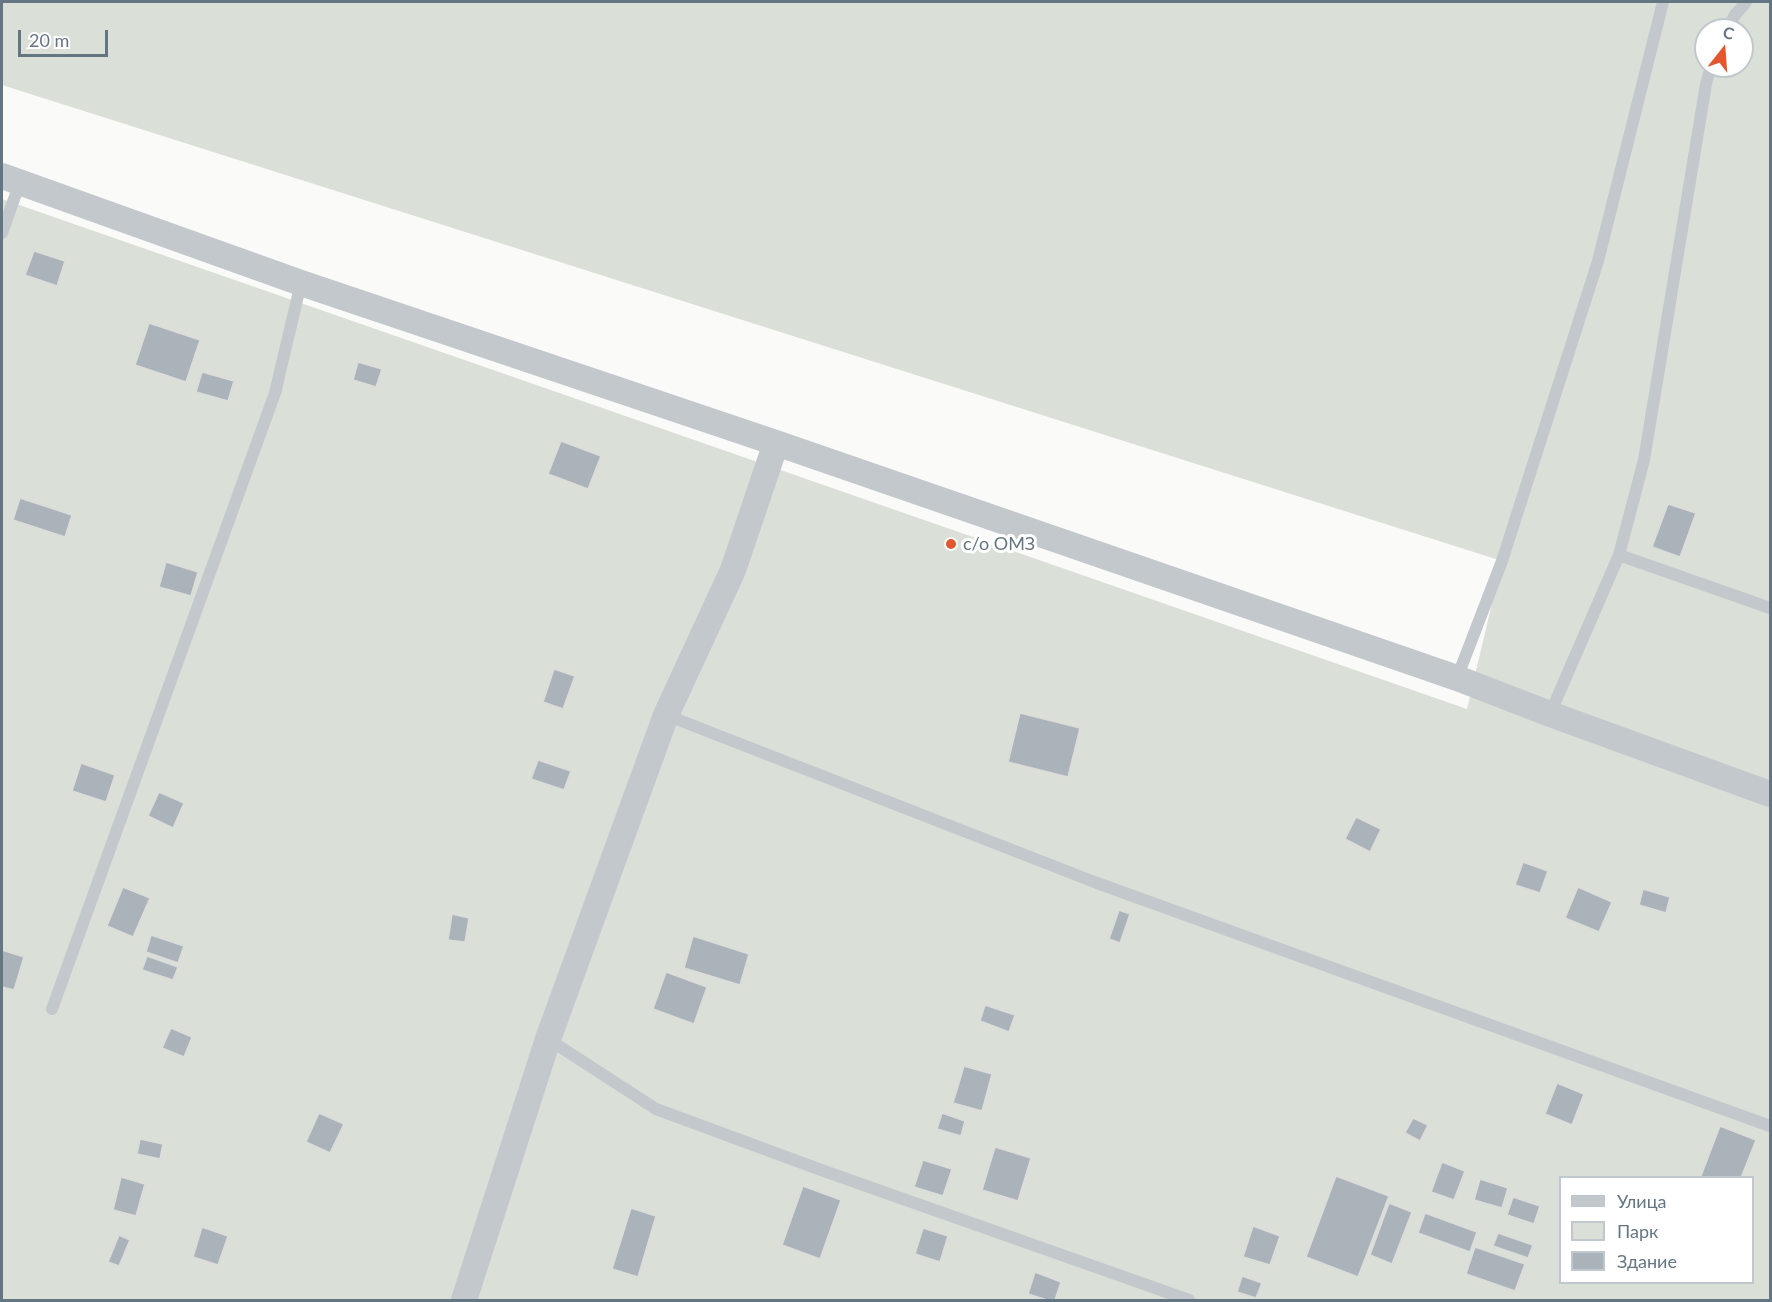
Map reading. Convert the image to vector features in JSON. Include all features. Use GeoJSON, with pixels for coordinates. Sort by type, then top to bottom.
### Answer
{"type":"FeatureCollection","features":[{"type":"Feature","properties":{"kind":"street"},"geometry":{"type":"LineString","coordinates":[[11,179],[301,283],[776,443],[1457,678],[1770,794]]}},
{"type":"Feature","properties":{"kind":"street"},"geometry":{"type":"LineString","coordinates":[[464,1300],[548,1039],[666,715],[734,570],[776,443]]}},
{"type":"Feature","properties":{"kind":"lane"},"geometry":{"type":"LineString","coordinates":[[1457,678],[1502,561],[1598,261],[1663,2]]}},
{"type":"Feature","properties":{"kind":"lane"},"geometry":{"type":"LineString","coordinates":[[1733,18],[1746,2]]}},
{"type":"Feature","properties":{"kind":"lane"},"geometry":{"type":"LineString","coordinates":[[1550,714],[1619,555],[1644,460],[1708,78]]}},
{"type":"Feature","properties":{"kind":"lane"},"geometry":{"type":"LineString","coordinates":[[2,233],[11,179]]}},
{"type":"Feature","properties":{"kind":"lane"},"geometry":{"type":"LineString","coordinates":[[52,1009],[275,393],[301,283]]}},
{"type":"Feature","properties":{"kind":"lane"},"geometry":{"type":"LineString","coordinates":[[1619,555],[1770,608]]}},
{"type":"Feature","properties":{"kind":"lane"},"geometry":{"type":"LineString","coordinates":[[666,715],[1097,884],[1770,1125]]}},
{"type":"Feature","properties":{"kind":"lane"},"geometry":{"type":"LineString","coordinates":[[548,1039],[656,1109],[1189,1300]]}},
{"type":"Feature","properties":{"kind":"green space"},"geometry":{"type":"Polygon","coordinates":[[[2,2],[1770,2],[1770,1300],[2,1300],[2,199],[1467,709],[1502,561],[2,85],[2,2]]]}},
{"type":"Feature","properties":{"kind":"building"},"geometry":{"type":"Polygon","coordinates":[[[34,251],[65,261],[57,286],[25,275],[34,251]]]}},
{"type":"Feature","properties":{"kind":"building"},"geometry":{"type":"Polygon","coordinates":[[[149,323],[200,340],[186,382],[135,365],[149,323]]]}},
{"type":"Feature","properties":{"kind":"building"},"geometry":{"type":"Polygon","coordinates":[[[358,362],[382,369],[376,387],[353,380],[358,362]]]}},
{"type":"Feature","properties":{"kind":"building"},"geometry":{"type":"Polygon","coordinates":[[[202,372],[234,381],[228,401],[196,392],[202,372]]]}},
{"type":"Feature","properties":{"kind":"building"},"geometry":{"type":"Polygon","coordinates":[[[561,441],[601,456],[588,489],[548,474],[561,441]]]}},
{"type":"Feature","properties":{"kind":"building"},"geometry":{"type":"Polygon","coordinates":[[[20,498],[72,515],[65,537],[13,520],[20,498]]]}},
{"type":"Feature","properties":{"kind":"building"},"geometry":{"type":"Polygon","coordinates":[[[1668,504],[1696,513],[1680,557],[1652,547],[1668,504]]]}},
{"type":"Feature","properties":{"kind":"building"},"geometry":{"type":"Polygon","coordinates":[[[166,562],[198,572],[191,596],[159,587],[166,562]]]}},
{"type":"Feature","properties":{"kind":"building"},"geometry":{"type":"Polygon","coordinates":[[[554,669],[575,676],[563,709],[543,702],[554,669]]]}},
{"type":"Feature","properties":{"kind":"building"},"geometry":{"type":"Polygon","coordinates":[[[1020,713],[1080,728],[1068,777],[1008,762],[1020,713]]]}},
{"type":"Feature","properties":{"kind":"building"},"geometry":{"type":"Polygon","coordinates":[[[538,760],[571,771],[564,790],[531,779],[538,760]]]}},
{"type":"Feature","properties":{"kind":"building"},"geometry":{"type":"Polygon","coordinates":[[[81,763],[115,775],[106,802],[72,791],[81,763]]]}},
{"type":"Feature","properties":{"kind":"building"},"geometry":{"type":"Polygon","coordinates":[[[159,792],[184,803],[173,828],[148,816],[159,792]]]}},
{"type":"Feature","properties":{"kind":"building"},"geometry":{"type":"Polygon","coordinates":[[[1356,817],[1381,829],[1370,852],[1345,839],[1356,817]]]}},
{"type":"Feature","properties":{"kind":"building"},"geometry":{"type":"Polygon","coordinates":[[[1523,862],[1548,871],[1540,893],[1515,885],[1523,862]]]}},
{"type":"Feature","properties":{"kind":"building"},"geometry":{"type":"Polygon","coordinates":[[[123,887],[150,898],[133,937],[107,926],[123,887]]]}},
{"type":"Feature","properties":{"kind":"building"},"geometry":{"type":"Polygon","coordinates":[[[1578,887],[1612,902],[1599,932],[1565,918],[1578,887]]]}},
{"type":"Feature","properties":{"kind":"building"},"geometry":{"type":"Polygon","coordinates":[[[1643,889],[1670,897],[1666,913],[1639,905],[1643,889]]]}},
{"type":"Feature","properties":{"kind":"building"},"geometry":{"type":"Polygon","coordinates":[[[1119,910],[1130,914],[1120,943],[1109,939],[1119,910]]]}},
{"type":"Feature","properties":{"kind":"building"},"geometry":{"type":"Polygon","coordinates":[[[452,914],[469,918],[465,942],[448,940],[452,914]]]}},
{"type":"Feature","properties":{"kind":"building"},"geometry":{"type":"Polygon","coordinates":[[[151,935],[184,946],[178,963],[146,952],[151,935]]]}},
{"type":"Feature","properties":{"kind":"building"},"geometry":{"type":"Polygon","coordinates":[[[693,936],[749,954],[740,985],[684,968],[693,936]]]}},
{"type":"Feature","properties":{"kind":"building"},"geometry":{"type":"Polygon","coordinates":[[[2,950],[24,957],[14,990],[2,987],[2,950]]]}},
{"type":"Feature","properties":{"kind":"building"},"geometry":{"type":"Polygon","coordinates":[[[147,956],[178,967],[173,980],[142,970],[147,956]]]}},
{"type":"Feature","properties":{"kind":"building"},"geometry":{"type":"Polygon","coordinates":[[[666,972],[707,987],[694,1024],[653,1009],[666,972]]]}},
{"type":"Feature","properties":{"kind":"building"},"geometry":{"type":"Polygon","coordinates":[[[985,1005],[1015,1015],[1009,1032],[980,1021],[985,1005]]]}},
{"type":"Feature","properties":{"kind":"building"},"geometry":{"type":"Polygon","coordinates":[[[171,1028],[192,1037],[184,1057],[162,1048],[171,1028]]]}},
{"type":"Feature","properties":{"kind":"building"},"geometry":{"type":"Polygon","coordinates":[[[964,1066],[992,1074],[982,1111],[953,1103],[964,1066]]]}},
{"type":"Feature","properties":{"kind":"building"},"geometry":{"type":"Polygon","coordinates":[[[1557,1083],[1584,1094],[1572,1125],[1545,1114],[1557,1083]]]}},
{"type":"Feature","properties":{"kind":"building"},"geometry":{"type":"Polygon","coordinates":[[[319,1113],[344,1124],[330,1153],[306,1142],[319,1113]]]}},
{"type":"Feature","properties":{"kind":"building"},"geometry":{"type":"Polygon","coordinates":[[[942,1113],[965,1121],[961,1136],[937,1129],[942,1113]]]}},
{"type":"Feature","properties":{"kind":"building"},"geometry":{"type":"Polygon","coordinates":[[[1413,1118],[1428,1125],[1420,1141],[1405,1133],[1413,1118]]]}},
{"type":"Feature","properties":{"kind":"building"},"geometry":{"type":"Polygon","coordinates":[[[1720,1126],[1756,1140],[1742,1176],[1701,1176],[1720,1126]]]}},
{"type":"Feature","properties":{"kind":"building"},"geometry":{"type":"Polygon","coordinates":[[[140,1139],[163,1144],[160,1159],[137,1154],[140,1139]]]}},
{"type":"Feature","properties":{"kind":"building"},"geometry":{"type":"Polygon","coordinates":[[[995,1147],[1031,1158],[1018,1201],[982,1190],[995,1147]]]}},
{"type":"Feature","properties":{"kind":"building"},"geometry":{"type":"Polygon","coordinates":[[[923,1160],[952,1169],[943,1196],[914,1187],[923,1160]]]}},
{"type":"Feature","properties":{"kind":"building"},"geometry":{"type":"Polygon","coordinates":[[[1442,1162],[1465,1171],[1454,1200],[1431,1192],[1442,1162]]]}},
{"type":"Feature","properties":{"kind":"building"},"geometry":{"type":"Polygon","coordinates":[[[1336,1176],[1389,1196],[1358,1277],[1306,1257],[1336,1176]]]}},
{"type":"Feature","properties":{"kind":"building"},"geometry":{"type":"Polygon","coordinates":[[[121,1177],[145,1184],[136,1216],[113,1210],[121,1177]]]}},
{"type":"Feature","properties":{"kind":"building"},"geometry":{"type":"Polygon","coordinates":[[[1480,1179],[1508,1188],[1502,1208],[1474,1200],[1480,1179]]]}},
{"type":"Feature","properties":{"kind":"building"},"geometry":{"type":"Polygon","coordinates":[[[803,1186],[841,1200],[820,1259],[782,1245],[803,1186]]]}},
{"type":"Feature","properties":{"kind":"building"},"geometry":{"type":"Polygon","coordinates":[[[1513,1197],[1540,1206],[1534,1224],[1507,1215],[1513,1197]]]}},
{"type":"Feature","properties":{"kind":"building"},"geometry":{"type":"Polygon","coordinates":[[[1389,1203],[1412,1212],[1392,1264],[1370,1255],[1389,1203]]]}},
{"type":"Feature","properties":{"kind":"building"},"geometry":{"type":"Polygon","coordinates":[[[631,1208],[656,1216],[638,1277],[612,1269],[631,1208]]]}},
{"type":"Feature","properties":{"kind":"building"},"geometry":{"type":"Polygon","coordinates":[[[1425,1213],[1477,1232],[1470,1252],[1418,1233],[1425,1213]]]}},
{"type":"Feature","properties":{"kind":"building"},"geometry":{"type":"Polygon","coordinates":[[[1253,1226],[1280,1236],[1270,1265],[1243,1257],[1253,1226]]]}},
{"type":"Feature","properties":{"kind":"building"},"geometry":{"type":"Polygon","coordinates":[[[202,1227],[228,1236],[218,1265],[193,1257],[202,1227]]]}},
{"type":"Feature","properties":{"kind":"building"},"geometry":{"type":"Polygon","coordinates":[[[923,1228],[948,1236],[940,1262],[915,1254],[923,1228]]]}},
{"type":"Feature","properties":{"kind":"building"},"geometry":{"type":"Polygon","coordinates":[[[1498,1233],[1533,1245],[1528,1258],[1493,1246],[1498,1233]]]}},
{"type":"Feature","properties":{"kind":"building"},"geometry":{"type":"Polygon","coordinates":[[[119,1235],[130,1240],[119,1266],[108,1262],[119,1235]]]}},
{"type":"Feature","properties":{"kind":"building"},"geometry":{"type":"Polygon","coordinates":[[[1475,1247],[1525,1264],[1515,1291],[1466,1274],[1475,1247]]]}},
{"type":"Feature","properties":{"kind":"building"},"geometry":{"type":"Polygon","coordinates":[[[1035,1272],[1061,1282],[1055,1300],[1028,1294],[1035,1272]]]}},
{"type":"Feature","properties":{"kind":"building"},"geometry":{"type":"Polygon","coordinates":[[[1242,1276],[1262,1283],[1256,1298],[1237,1292],[1242,1276]]]}},
{"type":"Feature","properties":{"kind":"place","name":"с/о ОМЗ"},"geometry":{"type":"Point","coordinates":[951,544]}}]}
